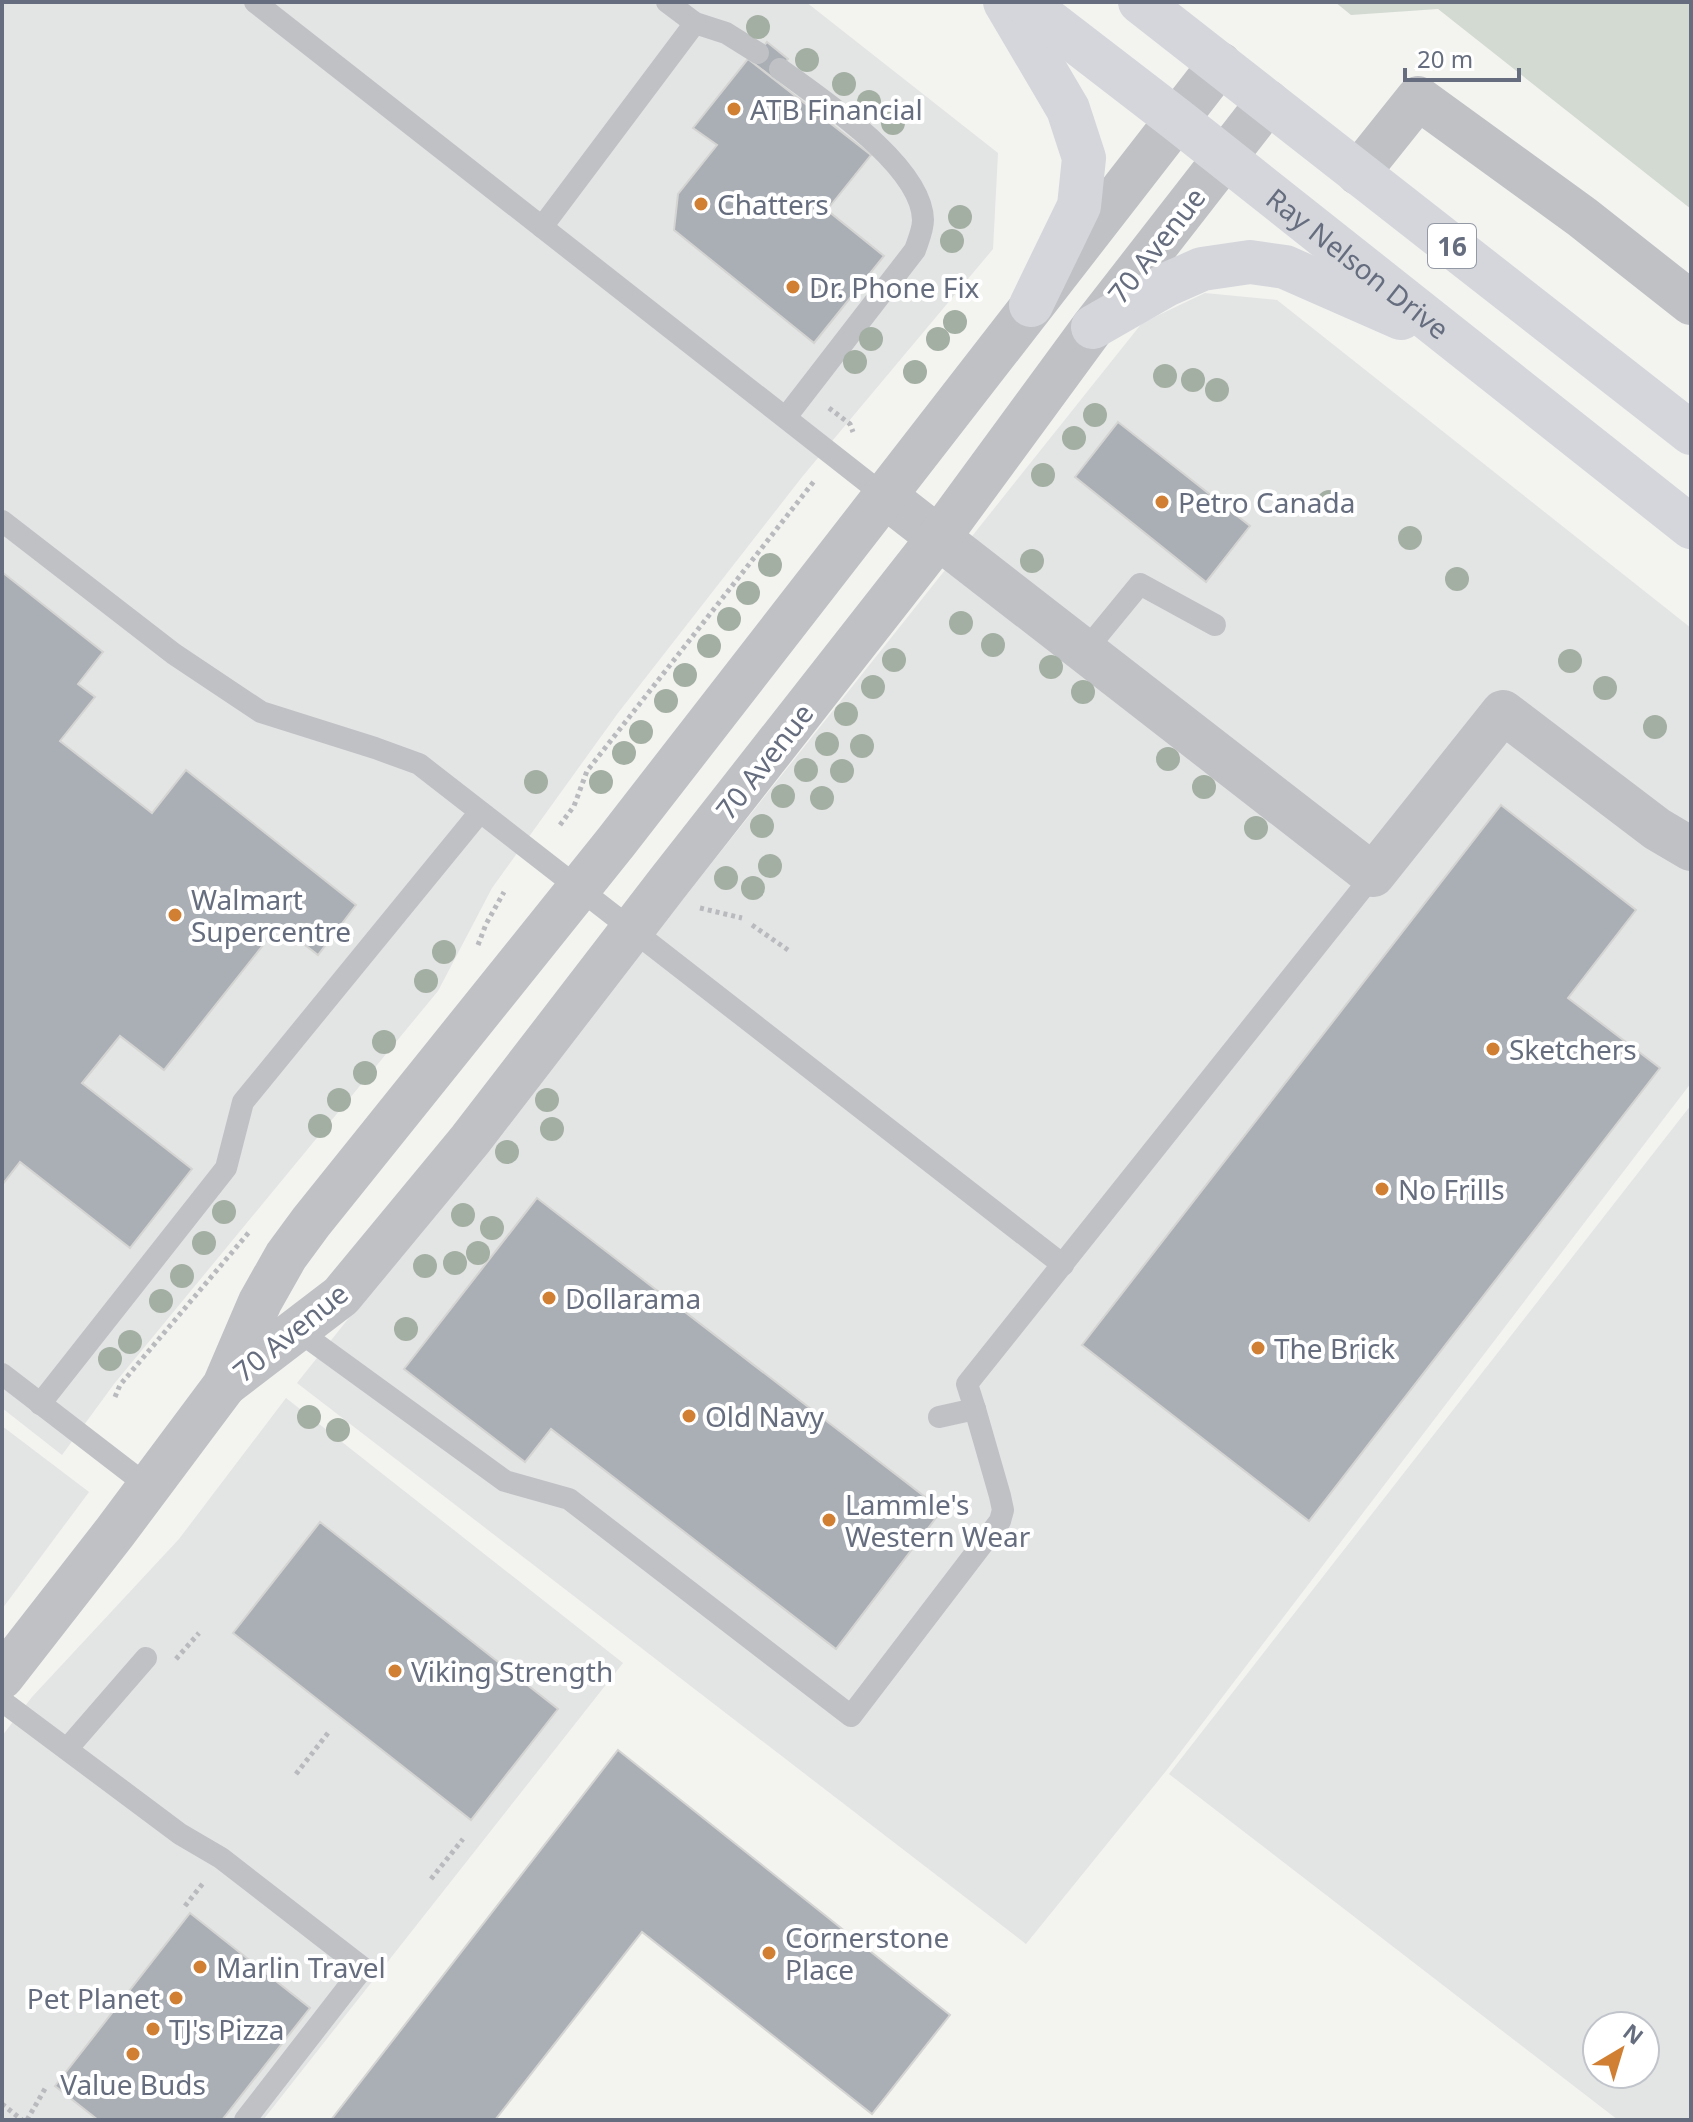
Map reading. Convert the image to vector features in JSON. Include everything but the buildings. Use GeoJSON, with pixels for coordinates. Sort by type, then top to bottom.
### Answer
{"type":"FeatureCollection","features":[{"type":"Feature","properties":{"kind":"highway"},"geometry":{"type":"LineString","coordinates":[[1005,2],[1068,109],[1084,158],[1079,206],[1031,305]]}},
{"type":"Feature","properties":{"kind":"highway","name":"Ray Nelson Drive"},"geometry":{"type":"LineString","coordinates":[[1024,2],[1691,527]]}},
{"type":"Feature","properties":{"kind":"highway","name":"16"},"geometry":{"type":"LineString","coordinates":[[1140,2],[1691,433]]}},
{"type":"Feature","properties":{"kind":"highway"},"geometry":{"type":"LineString","coordinates":[[1093,327],[1168,284],[1202,269],[1250,262],[1285,267],[1460,344]]}},
{"type":"Feature","properties":{"kind":"street","name":"70 Avenue"},"geometry":{"type":"LineString","coordinates":[[2,1677],[224,1386],[260,1302],[286,1256],[320,1210],[616,842],[1220,64]]}},
{"type":"Feature","properties":{"kind":"street"},"geometry":{"type":"LineString","coordinates":[[1358,173],[1418,98],[1582,217],[1691,303]]}},
{"type":"Feature","properties":{"kind":"street","name":"70 Avenue"},"geometry":{"type":"LineString","coordinates":[[224,1386],[341,1296],[470,1140],[939,537],[1093,327],[1268,102]]}},
{"type":"Feature","properties":{"kind":"street"},"geometry":{"type":"LineString","coordinates":[[885,496],[1373,875],[1503,712],[1657,829],[1691,849]]}},
{"type":"Feature","properties":{"kind":"lane"},"geometry":{"type":"LineString","coordinates":[[255,2],[885,496]]}},
{"type":"Feature","properties":{"kind":"lane"},"geometry":{"type":"LineString","coordinates":[[667,2],[695,23],[726,33],[758,53]]}},
{"type":"Feature","properties":{"kind":"lane"},"geometry":{"type":"LineString","coordinates":[[542,227],[695,23]]}},
{"type":"Feature","properties":{"kind":"lane"},"geometry":{"type":"LineString","coordinates":[[780,69],[859,129],[900,168],[919,199],[923,222],[915,250],[786,417]]}},
{"type":"Feature","properties":{"kind":"lane"},"geometry":{"type":"LineString","coordinates":[[2,521],[174,654],[261,712],[419,764],[1063,1265]]}},
{"type":"Feature","properties":{"kind":"lane"},"geometry":{"type":"LineString","coordinates":[[1085,651],[1140,584],[1215,625]]}},
{"type":"Feature","properties":{"kind":"lane"},"geometry":{"type":"LineString","coordinates":[[40,1404],[226,1168],[243,1102],[480,812]]}},
{"type":"Feature","properties":{"kind":"lane"},"geometry":{"type":"LineString","coordinates":[[260,1302],[505,1481],[569,1499],[851,1716],[1000,1521],[1003,1510],[1000,1496],[967,1384],[1373,875]]}},
{"type":"Feature","properties":{"kind":"lane"},"geometry":{"type":"LineString","coordinates":[[2,1374],[149,1487]]}},
{"type":"Feature","properties":{"kind":"lane"},"geometry":{"type":"LineString","coordinates":[[939,1417],[975,1409]]}},
{"type":"Feature","properties":{"kind":"lane"},"geometry":{"type":"LineString","coordinates":[[67,1749],[146,1658]]}},
{"type":"Feature","properties":{"kind":"lane"},"geometry":{"type":"LineString","coordinates":[[2,1701],[180,1834],[221,1858],[363,1968],[245,2120]]}},
{"type":"Feature","properties":{"kind":"path"},"geometry":{"type":"LineString","coordinates":[[821,401],[850,424],[853,433]]}},
{"type":"Feature","properties":{"kind":"path"},"geometry":{"type":"LineString","coordinates":[[560,825],[574,806],[587,771],[815,480]]}},
{"type":"Feature","properties":{"kind":"path"},"geometry":{"type":"LineString","coordinates":[[574,806],[584,815]]}},
{"type":"Feature","properties":{"kind":"path"},"geometry":{"type":"LineString","coordinates":[[703,909],[742,918]]}},
{"type":"Feature","properties":{"kind":"path"},"geometry":{"type":"LineString","coordinates":[[752,925],[788,950]]}},
{"type":"Feature","properties":{"kind":"path"},"geometry":{"type":"LineString","coordinates":[[115,1397],[120,1385]]}},
{"type":"Feature","properties":{"kind":"path"},"geometry":{"type":"LineString","coordinates":[[175,1660],[199,1633]]}},
{"type":"Feature","properties":{"kind":"path"},"geometry":{"type":"LineString","coordinates":[[296,1774],[328,1733]]}},
{"type":"Feature","properties":{"kind":"path"},"geometry":{"type":"LineString","coordinates":[[431,1879],[463,1839]]}},
{"type":"Feature","properties":{"kind":"path"},"geometry":{"type":"LineString","coordinates":[[2,2104],[25,2120],[46,2087]]}},
{"type":"Feature","properties":{"kind":"shaded area"},"geometry":{"type":"Polygon","coordinates":[[[2,2],[806,2],[998,153],[993,249],[802,477],[618,713],[492,888],[438,991],[114,1384],[62,1455],[2,1408],[2,2]]]}},
{"type":"Feature","properties":{"kind":"shaded area"},"geometry":{"type":"Polygon","coordinates":[[[1335,2],[1691,2],[1691,209],[1438,9],[1351,15],[1335,2]]]}},
{"type":"Feature","properties":{"kind":"shaded area"},"geometry":{"type":"Polygon","coordinates":[[[1205,293],[1277,300],[1691,628],[1691,1083],[1166,1771],[1026,1944],[297,1383],[1142,323],[1205,293]]]}},
{"type":"Feature","properties":{"kind":"shaded area"},"geometry":{"type":"Polygon","coordinates":[[[1691,1105],[1691,2120],[1618,2120],[1169,1774],[1691,1105]]]}},
{"type":"Feature","properties":{"kind":"shaded area"},"geometry":{"type":"Polygon","coordinates":[[[286,1398],[623,1663],[263,2120],[2,2120],[2,1736],[32,1697],[179,1539],[286,1398]]]}},
{"type":"Feature","properties":{"kind":"shaded area"},"geometry":{"type":"Polygon","coordinates":[[[2,1426],[89,1492],[2,1609],[2,1426]]]}},
{"type":"Feature","properties":{"kind":"place","name":"ATB Financial"},"geometry":{"type":"Point","coordinates":[734,109]}},
{"type":"Feature","properties":{"kind":"place","name":"Chatters"},"geometry":{"type":"Point","coordinates":[701,204]}},
{"type":"Feature","properties":{"kind":"place","name":"Dr. Phone Fix"},"geometry":{"type":"Point","coordinates":[793,287]}},
{"type":"Feature","properties":{"kind":"place","name":"Petro Canada"},"geometry":{"type":"Point","coordinates":[1162,502]}},
{"type":"Feature","properties":{"kind":"place","name":"Walmart Supercentre"},"geometry":{"type":"Point","coordinates":[175,915]}},
{"type":"Feature","properties":{"kind":"place","name":"Sketchers"},"geometry":{"type":"Point","coordinates":[1493,1049]}},
{"type":"Feature","properties":{"kind":"place","name":"No Frills"},"geometry":{"type":"Point","coordinates":[1382,1189]}},
{"type":"Feature","properties":{"kind":"place","name":"Dollarama"},"geometry":{"type":"Point","coordinates":[549,1298]}},
{"type":"Feature","properties":{"kind":"place","name":"The Brick"},"geometry":{"type":"Point","coordinates":[1258,1348]}},
{"type":"Feature","properties":{"kind":"place","name":"Old Navy"},"geometry":{"type":"Point","coordinates":[689,1416]}},
{"type":"Feature","properties":{"kind":"place","name":"Lammle's Western Wear"},"geometry":{"type":"Point","coordinates":[829,1520]}},
{"type":"Feature","properties":{"kind":"place","name":"Viking Strength"},"geometry":{"type":"Point","coordinates":[395,1671]}},
{"type":"Feature","properties":{"kind":"place","name":"Cornerstone Place"},"geometry":{"type":"Point","coordinates":[769,1953]}},
{"type":"Feature","properties":{"kind":"place","name":"Marlin Travel"},"geometry":{"type":"Point","coordinates":[200,1967]}},
{"type":"Feature","properties":{"kind":"place","name":"Pet Planet"},"geometry":{"type":"Point","coordinates":[176,1998]}},
{"type":"Feature","properties":{"kind":"place","name":"TJ's Pizza"},"geometry":{"type":"Point","coordinates":[153,2029]}},
{"type":"Feature","properties":{"kind":"place","name":"Value Buds"},"geometry":{"type":"Point","coordinates":[133,2054]}}]}
